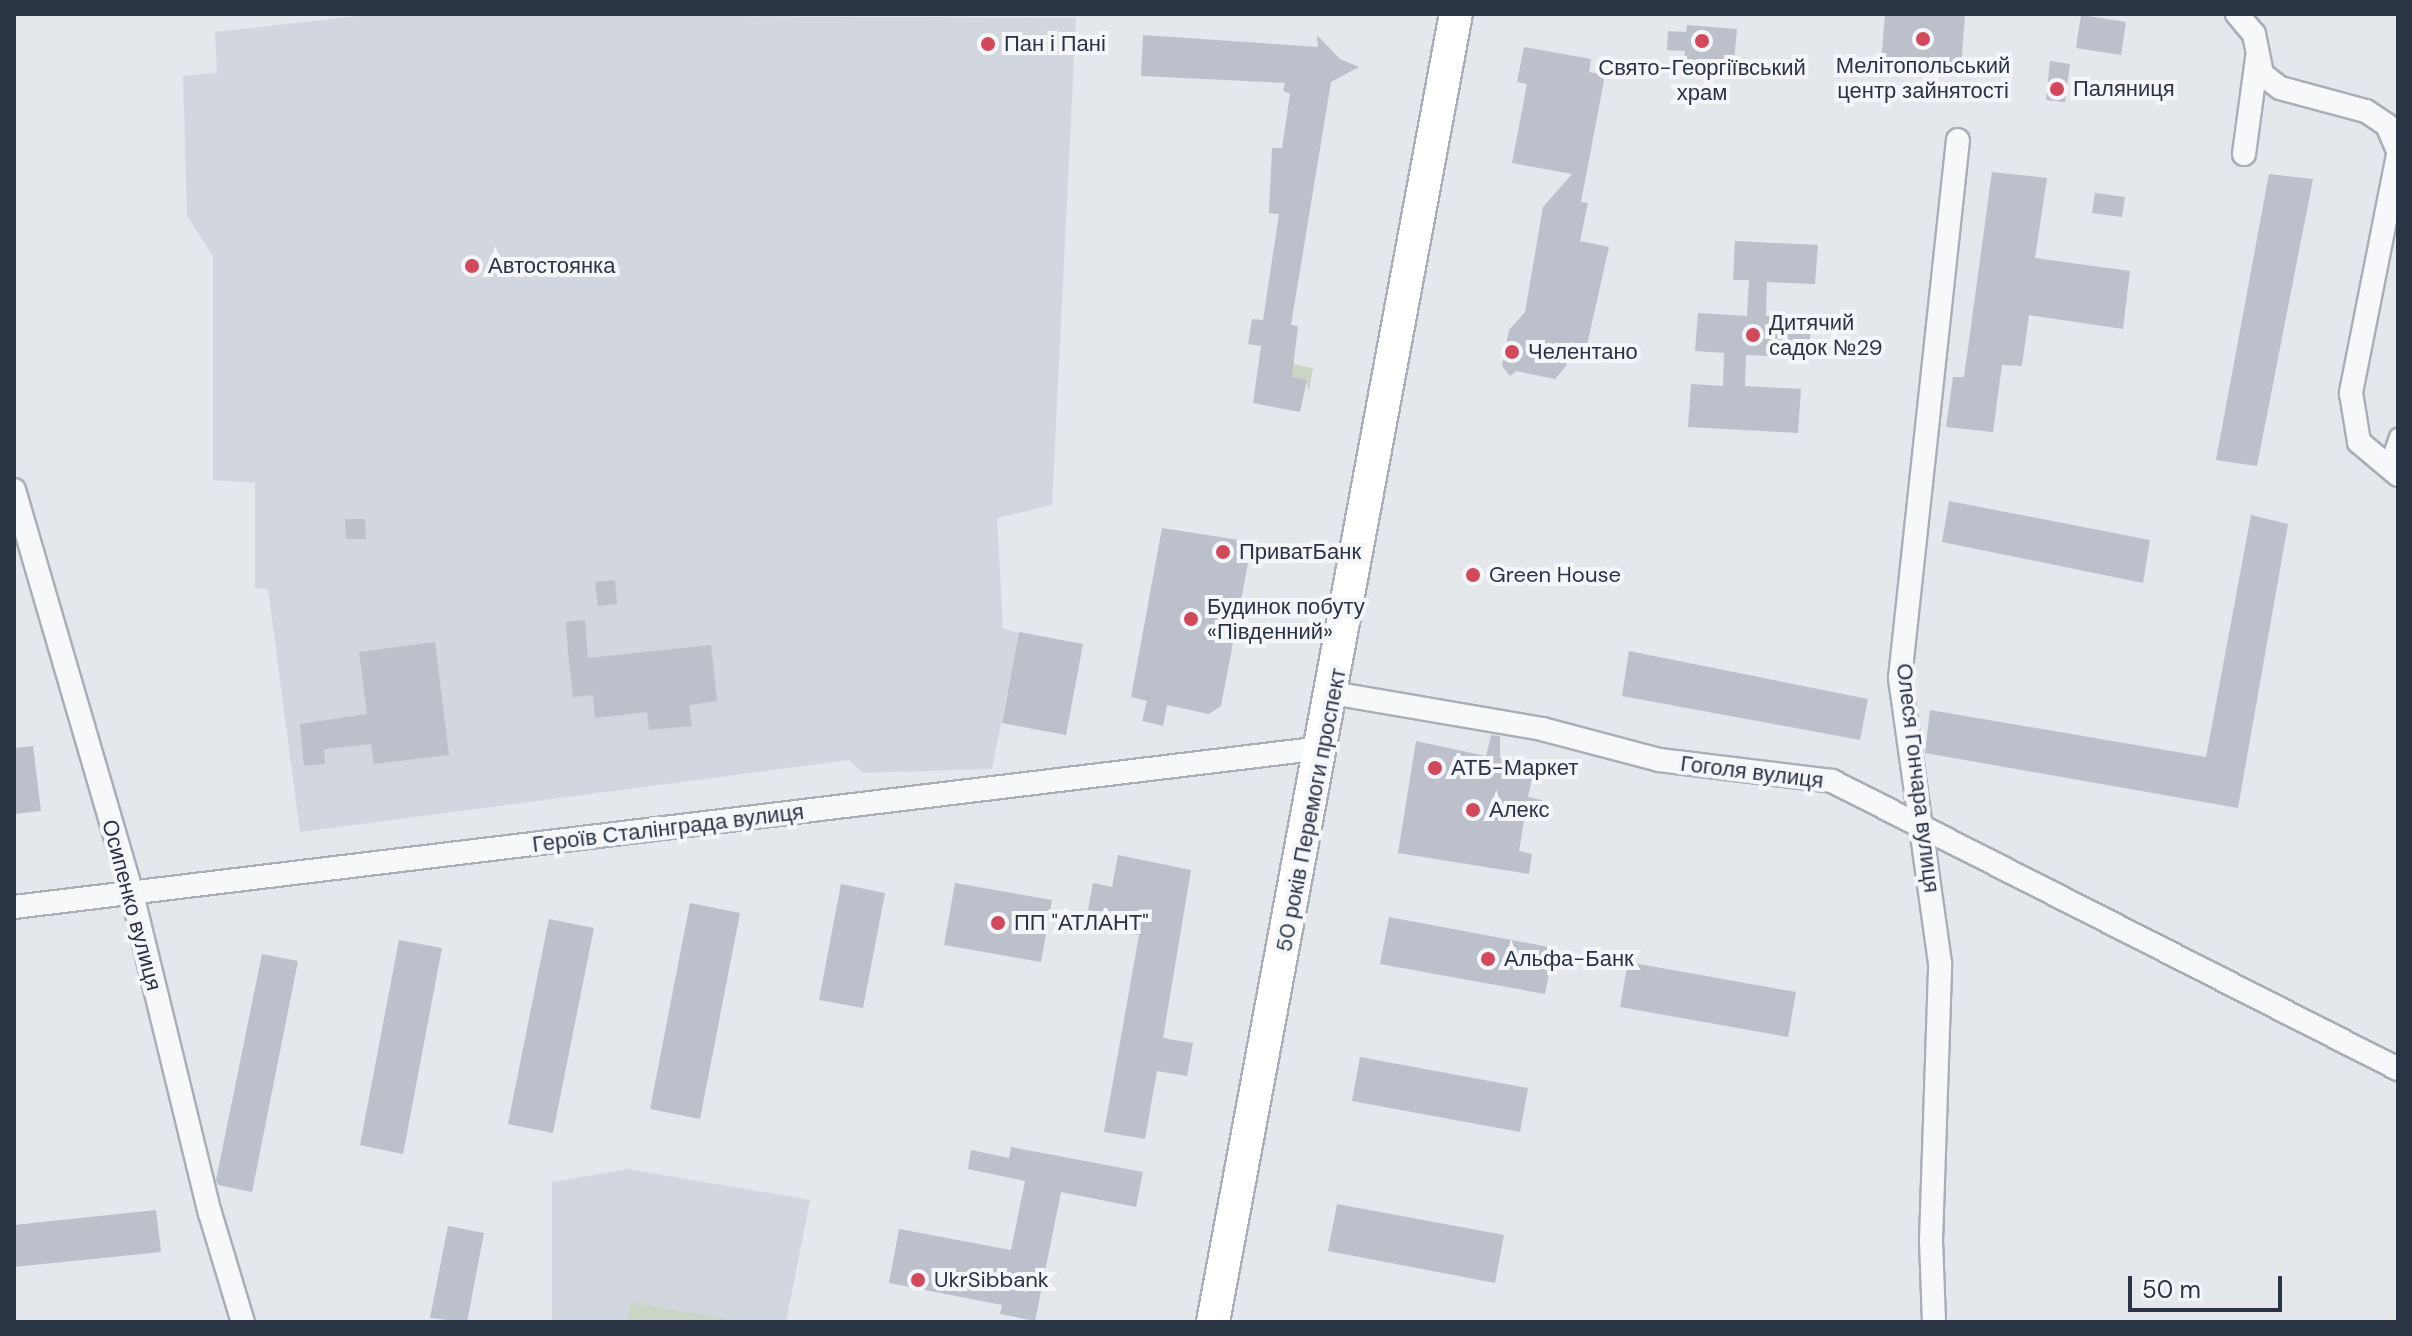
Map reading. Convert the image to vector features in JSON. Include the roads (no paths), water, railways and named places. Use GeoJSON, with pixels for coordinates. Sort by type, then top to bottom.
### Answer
{"type":"FeatureCollection","features":[{"type":"Feature","properties":{"kind":"main road","name":"50 років Перемоги проспект"},"geometry":{"type":"LineString","coordinates":[[1213,1322],[1456,14]]}},
{"type":"Feature","properties":{"kind":"street"},"geometry":{"type":"LineString","coordinates":[[2237,14],[2254,34],[2262,74],[2280,88],[2366,111],[2387,125],[2398,153],[2351,393],[2359,442],[2393,472]]}},
{"type":"Feature","properties":{"kind":"street"},"geometry":{"type":"LineString","coordinates":[[2244,154],[2257,58]]}},
{"type":"Feature","properties":{"kind":"street","name":"Олеся Гончара вулиця"},"geometry":{"type":"LineString","coordinates":[[1934,1322],[1931,1241],[1940,963],[1901,660],[1958,140]]}},
{"type":"Feature","properties":{"kind":"street"},"geometry":{"type":"LineString","coordinates":[[2393,472],[2398,437]]}},
{"type":"Feature","properties":{"kind":"street","name":"Осипенко вулиця"},"geometry":{"type":"LineString","coordinates":[[14,490],[132,894],[210,1213],[243,1322]]}},
{"type":"Feature","properties":{"kind":"street","name":"Гоголя вулиця"},"geometry":{"type":"LineString","coordinates":[[1332,693],[1542,729],[1659,760],[1832,781],[1923,830],[2398,1069]]}},
{"type":"Feature","properties":{"kind":"street","name":"Героїв Сталінграда вулиця"},"geometry":{"type":"LineString","coordinates":[[14,907],[1322,748]]}},
{"type":"Feature","properties":{"kind":"place","name":"Мелітопольський центр зайнятості"},"geometry":{"type":"Point","coordinates":[1923,39]}},
{"type":"Feature","properties":{"kind":"place","name":"Свято-Георгіївський храм"},"geometry":{"type":"Point","coordinates":[1702,41]}},
{"type":"Feature","properties":{"kind":"place","name":"Пан і Пані"},"geometry":{"type":"Point","coordinates":[988,44]}},
{"type":"Feature","properties":{"kind":"place","name":"Паляниця"},"geometry":{"type":"Point","coordinates":[2057,89]}},
{"type":"Feature","properties":{"kind":"place","name":"Автостоянка"},"geometry":{"type":"Point","coordinates":[472,266]}},
{"type":"Feature","properties":{"kind":"place","name":"Дитячий садок №29"},"geometry":{"type":"Point","coordinates":[1753,335]}},
{"type":"Feature","properties":{"kind":"place","name":"Челентано"},"geometry":{"type":"Point","coordinates":[1512,352]}},
{"type":"Feature","properties":{"kind":"place","name":"ПриватБанк"},"geometry":{"type":"Point","coordinates":[1223,552]}},
{"type":"Feature","properties":{"kind":"place","name":"Green House"},"geometry":{"type":"Point","coordinates":[1473,575]}},
{"type":"Feature","properties":{"kind":"place","name":"Будинок побуту «Південний»"},"geometry":{"type":"Point","coordinates":[1191,619]}},
{"type":"Feature","properties":{"kind":"place","name":"АТБ-Маркет"},"geometry":{"type":"Point","coordinates":[1435,768]}},
{"type":"Feature","properties":{"kind":"place","name":"Алекс"},"geometry":{"type":"Point","coordinates":[1473,810]}},
{"type":"Feature","properties":{"kind":"place","name":"ПП \"АТЛАНТ\""},"geometry":{"type":"Point","coordinates":[998,923]}},
{"type":"Feature","properties":{"kind":"place","name":"Альфа-Банк"},"geometry":{"type":"Point","coordinates":[1488,959]}},
{"type":"Feature","properties":{"kind":"place","name":"UkrSibbank"},"geometry":{"type":"Point","coordinates":[918,1280]}}]}
